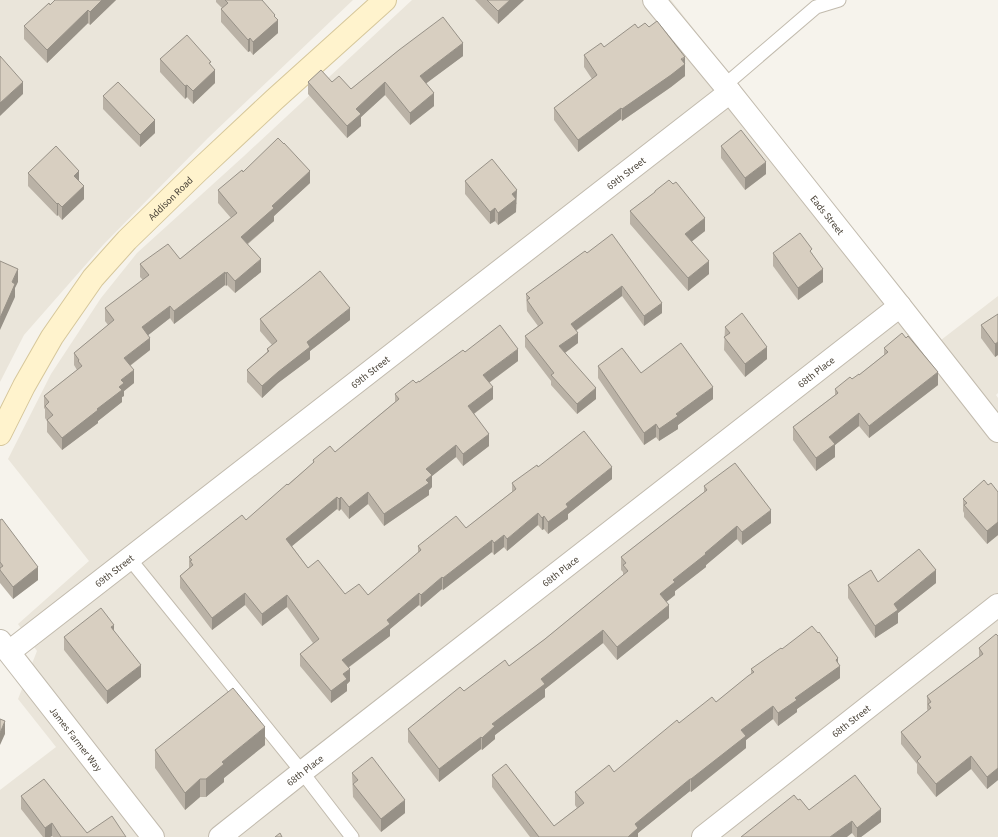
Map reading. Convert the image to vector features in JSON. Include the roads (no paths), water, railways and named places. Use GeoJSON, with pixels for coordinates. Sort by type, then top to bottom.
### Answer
{"type":"FeatureCollection","features":[{"type":"Feature","properties":{"kind":"main road","name":"Addison Road"},"geometry":{"type":"LineString","coordinates":[[0,434],[24,386],[52,337],[93,278],[122,245],[203,166],[385,0]]}},
{"type":"Feature","properties":{"kind":"street","name":"Eads Street"},"geometry":{"type":"LineString","coordinates":[[654,0],[728,88],[998,431]]}},
{"type":"Feature","properties":{"kind":"street","name":"69th Street"},"geometry":{"type":"LineString","coordinates":[[3,652],[129,558],[728,88]]}},
{"type":"Feature","properties":{"kind":"street","name":"68th Place"},"geometry":{"type":"LineString","coordinates":[[220,837],[900,306]]}},
{"type":"Feature","properties":{"kind":"street","name":"68th Street"},"geometry":{"type":"LineString","coordinates":[[703,837],[998,605]]}},
{"type":"Feature","properties":{"kind":"street","name":"James Farmer Way"},"geometry":{"type":"LineString","coordinates":[[3,652],[153,837]]}},
{"type":"Feature","properties":{"kind":"lane"},"geometry":{"type":"LineString","coordinates":[[728,88],[816,7],[839,0]]}},
{"type":"Feature","properties":{"kind":"lane"},"geometry":{"type":"LineString","coordinates":[[129,558],[302,772],[352,837]]}}]}
